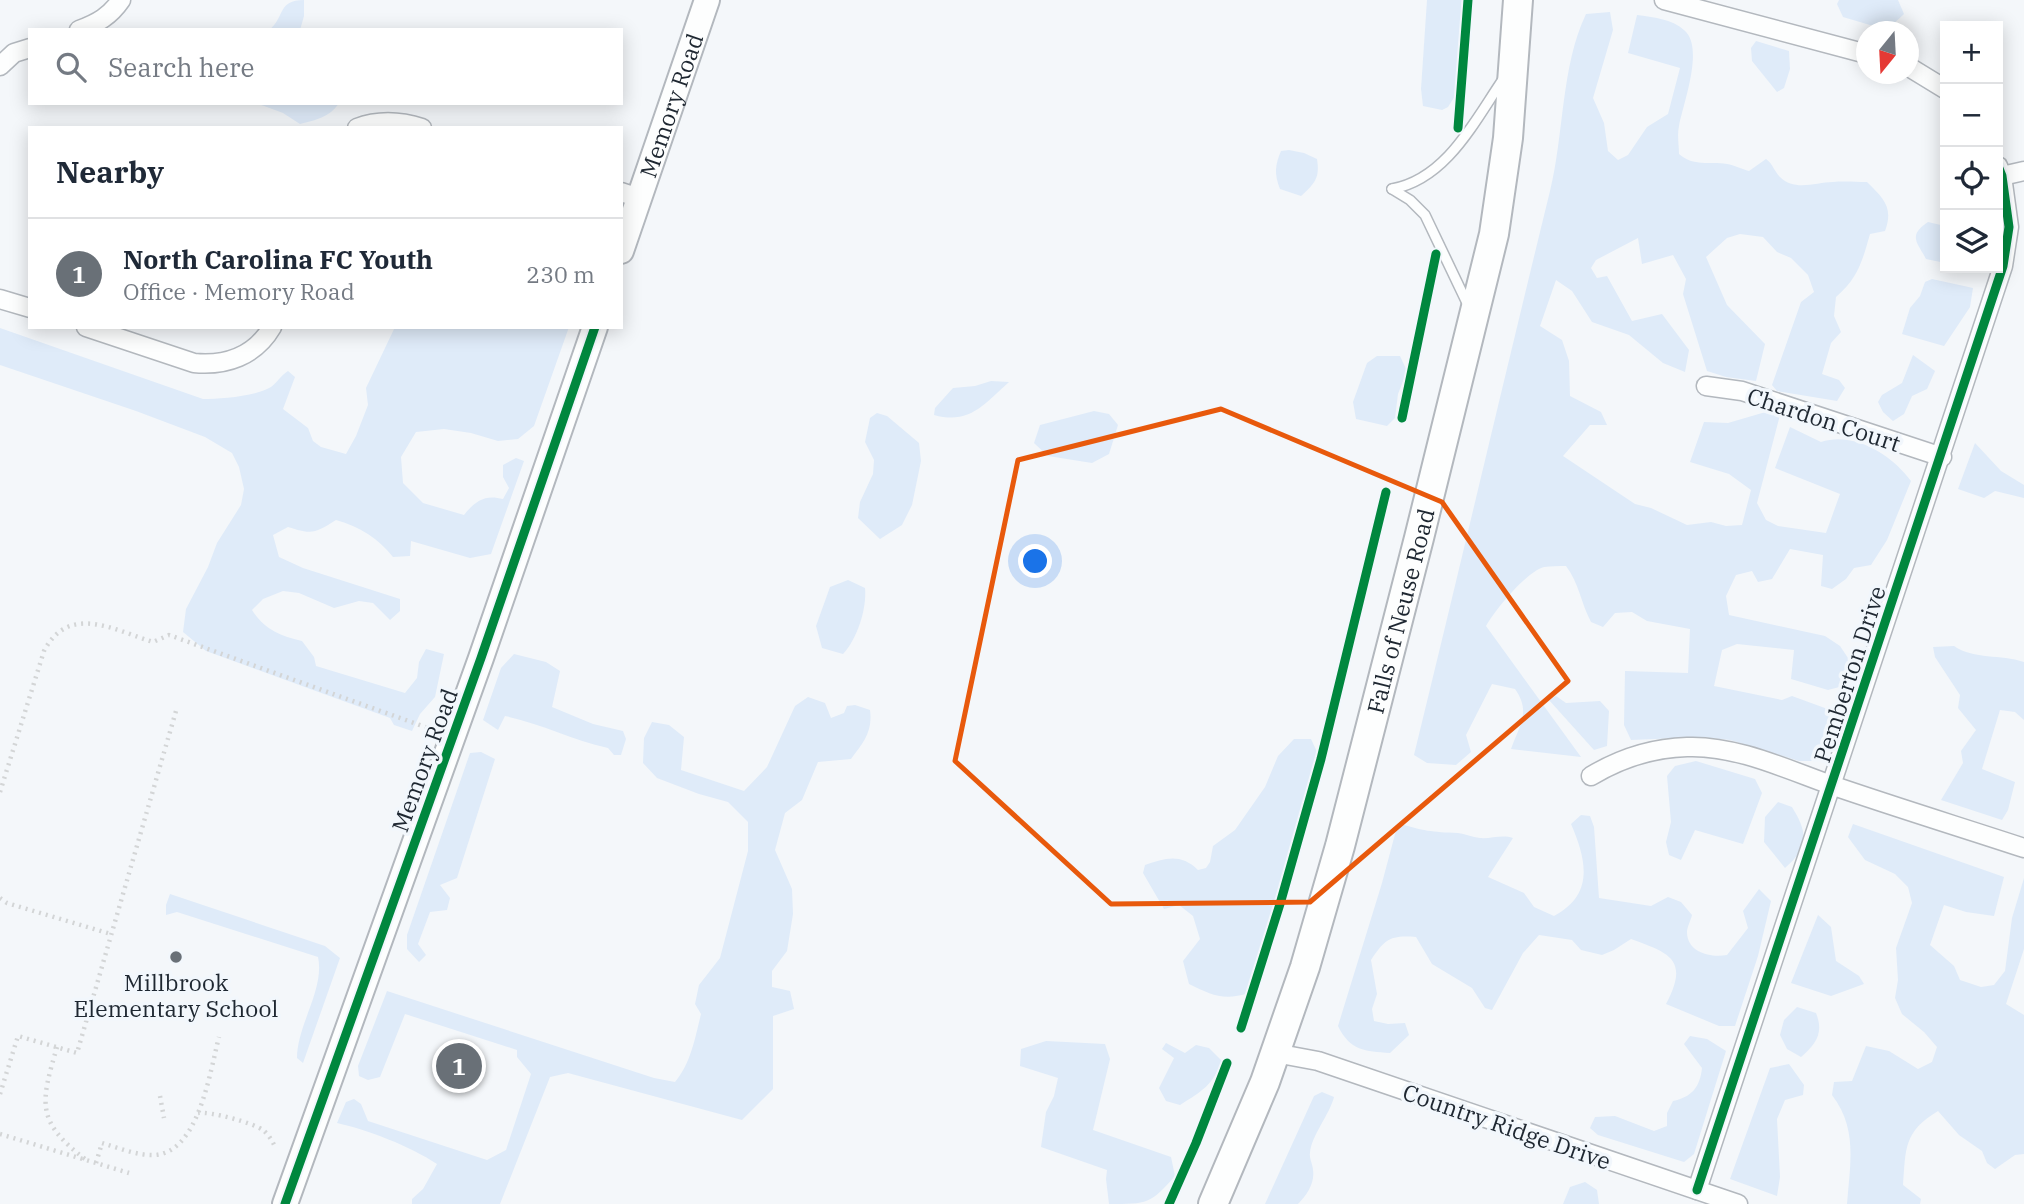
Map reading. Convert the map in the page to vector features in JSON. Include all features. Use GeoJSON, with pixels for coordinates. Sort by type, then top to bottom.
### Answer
{"type":"FeatureCollection","features":[{"type":"Feature","properties":{"kind":"main road","name":"Falls of Neuse Road"},"geometry":{"type":"LineString","coordinates":[[1213,1204],[1245,1132],[1275,1053],[1305,968],[1340,846],[1495,223],[1508,138],[1518,0]]}},
{"type":"Feature","properties":{"kind":"street"},"geometry":{"type":"LineString","coordinates":[[84,28],[112,13],[121,0]]}},
{"type":"Feature","properties":{"kind":"street","name":"Memory Road"},"geometry":{"type":"LineString","coordinates":[[623,239],[630,195],[708,0]]}},
{"type":"Feature","properties":{"kind":"street"},"geometry":{"type":"LineString","coordinates":[[1664,0],[1856,51]]}},
{"type":"Feature","properties":{"kind":"street"},"geometry":{"type":"LineString","coordinates":[[0,66],[14,53],[28,49]]}},
{"type":"Feature","properties":{"kind":"street"},"geometry":{"type":"LineString","coordinates":[[1919,73],[1940,86]]}},
{"type":"Feature","properties":{"kind":"street"},"geometry":{"type":"LineString","coordinates":[[363,126],[389,122],[411,126]]}},
{"type":"Feature","properties":{"kind":"street"},"geometry":{"type":"LineString","coordinates":[[2003,171],[2024,171]]}},
{"type":"Feature","properties":{"kind":"street","name":"Pemberton Drive"},"geometry":{"type":"LineString","coordinates":[[1697,1190],[1942,457],[2003,266],[2010,227],[2003,188]]}},
{"type":"Feature","properties":{"kind":"street"},"geometry":{"type":"LineString","coordinates":[[0,299],[28,308]]}},
{"type":"Feature","properties":{"kind":"street"},"geometry":{"type":"LineString","coordinates":[[92,329],[194,363],[212,365],[245,355],[258,346],[271,329]]}},
{"type":"Feature","properties":{"kind":"street","name":"Memory Road"},"geometry":{"type":"LineString","coordinates":[[285,1204],[481,658],[594,329]]}},
{"type":"Feature","properties":{"kind":"street","name":"Chardon Court"},"geometry":{"type":"LineString","coordinates":[[1706,386],[1742,391],[1942,457]]}},
{"type":"Feature","properties":{"kind":"street"},"geometry":{"type":"LineString","coordinates":[[1591,776],[1614,763],[1658,749],[1690,747],[1726,751],[2024,848]]}},
{"type":"Feature","properties":{"kind":"street","name":"Country Ridge Drive"},"geometry":{"type":"LineString","coordinates":[[1275,1053],[1318,1061],[1738,1204]]}},
{"type":"Feature","properties":{"kind":"lane"},"geometry":{"type":"LineString","coordinates":[[1473,315],[1425,215],[1410,200],[1392,189],[1405,187],[1423,178],[1444,162],[1515,61]]}},
{"type":"Feature","properties":{"kind":"path"},"geometry":{"type":"LineString","coordinates":[[0,792],[44,651],[57,634],[74,624],[101,625],[153,642],[169,635],[428,728]]}},
{"type":"Feature","properties":{"kind":"path"},"geometry":{"type":"LineString","coordinates":[[0,1094],[18,1036],[77,1053],[176,711]]}},
{"type":"Feature","properties":{"kind":"path"},"geometry":{"type":"LineString","coordinates":[[0,898],[6,903],[111,934]]}},
{"type":"Feature","properties":{"kind":"path"},"geometry":{"type":"LineString","coordinates":[[96,1163],[102,1143],[142,1154],[166,1153],[186,1136],[198,1113],[219,1037]]}},
{"type":"Feature","properties":{"kind":"path"},"geometry":{"type":"LineString","coordinates":[[57,1047],[44,1110],[58,1135],[87,1160]]}},
{"type":"Feature","properties":{"kind":"path"},"geometry":{"type":"LineString","coordinates":[[160,1096],[164,1118]]}},
{"type":"Feature","properties":{"kind":"path"},"geometry":{"type":"LineString","coordinates":[[198,1113],[258,1127],[265,1131],[276,1149]]}},
{"type":"Feature","properties":{"kind":"path"},"geometry":{"type":"LineString","coordinates":[[0,1133],[129,1173]]}},
{"type":"Feature","properties":{"kind":"highlighted area"},"geometry":{"type":"Polygon","coordinates":[[[1221,409],[1442,502],[1568,681],[1310,902],[1111,904],[955,761],[1018,460],[1221,409]]]}},
{"type":"Feature","properties":{"kind":"shaded area"},"geometry":{"type":"Polygon","coordinates":[[[304,0],[301,28],[271,28],[285,6],[304,0]]]}},
{"type":"Feature","properties":{"kind":"shaded area"},"geometry":{"type":"Polygon","coordinates":[[[1427,0],[1462,0],[1455,96],[1448,107],[1442,110],[1423,106],[1421,89],[1427,0]]]}},
{"type":"Feature","properties":{"kind":"shaded area"},"geometry":{"type":"Polygon","coordinates":[[[1839,0],[1898,0],[1904,14],[1896,21],[1856,21],[1843,17],[1837,4],[1839,0]]]}},
{"type":"Feature","properties":{"kind":"shaded area"},"geometry":{"type":"Polygon","coordinates":[[[1610,12],[1613,30],[1593,98],[1604,123],[1608,151],[1618,160],[1628,155],[1647,127],[1668,114],[1680,68],[1628,53],[1637,15],[1656,18],[1674,23],[1684,30],[1693,49],[1691,76],[1678,129],[1679,154],[1690,161],[1727,164],[1749,171],[1766,159],[1780,177],[1792,184],[1867,182],[1882,198],[1887,209],[1885,231],[1870,234],[1858,269],[1836,297],[1834,316],[1841,332],[1831,343],[1822,374],[1839,380],[1845,388],[1837,401],[1777,391],[1772,385],[1801,302],[1814,292],[1808,275],[1791,258],[1777,252],[1763,237],[1740,234],[1727,238],[1706,257],[1727,305],[1765,344],[1756,381],[1707,371],[1683,294],[1686,279],[1673,255],[1642,264],[1638,238],[1596,260],[1591,268],[1597,278],[1607,276],[1632,321],[1662,314],[1689,350],[1685,372],[1663,363],[1629,335],[1592,322],[1572,291],[1556,280],[1540,326],[1562,340],[1569,361],[1570,396],[1601,412],[1607,425],[1590,425],[1563,456],[1635,504],[1651,508],[1687,525],[1711,522],[1726,526],[1742,525],[1751,490],[1729,474],[1690,462],[1704,422],[1728,423],[1769,411],[1780,415],[1757,503],[1766,520],[1778,526],[1826,533],[1840,494],[1775,468],[1790,427],[1821,442],[1846,440],[1871,448],[1894,462],[1911,481],[1887,540],[1871,565],[1854,568],[1846,579],[1832,589],[1821,586],[1823,555],[1790,549],[1772,579],[1758,582],[1752,571],[1736,575],[1726,596],[1729,615],[1825,636],[1840,646],[1852,664],[1847,685],[1828,690],[1791,679],[1794,650],[1737,644],[1722,650],[1714,686],[1782,700],[1792,696],[1833,711],[1831,737],[1817,761],[1799,761],[1730,740],[1701,737],[1631,740],[1624,725],[1625,671],[1688,673],[1690,629],[1647,621],[1632,612],[1615,613],[1603,627],[1591,622],[1566,566],[1544,567],[1529,576],[1496,611],[1486,626],[1581,757],[1511,749],[1522,718],[1520,697],[1515,689],[1492,684],[1466,735],[1471,752],[1456,765],[1427,763],[1414,755],[1555,169],[1572,56],[1586,14],[1610,12]]]}},
{"type":"Feature","properties":{"kind":"shaded area"},"geometry":{"type":"Polygon","coordinates":[[[1756,41],[1789,51],[1790,69],[1784,88],[1777,92],[1752,61],[1751,48],[1756,41]]]}},
{"type":"Feature","properties":{"kind":"shaded area"},"geometry":{"type":"Polygon","coordinates":[[[261,105],[337,105],[327,115],[300,124],[283,113],[261,105]]]}},
{"type":"Feature","properties":{"kind":"shaded area"},"geometry":{"type":"Polygon","coordinates":[[[1289,150],[1317,159],[1318,171],[1315,180],[1301,196],[1280,189],[1277,179],[1276,165],[1281,151],[1289,150]]]}},
{"type":"Feature","properties":{"kind":"shaded area"},"geometry":{"type":"Polygon","coordinates":[[[1928,222],[1940,225],[1940,262],[1926,259],[1918,244],[1916,236],[1928,222]]]}},
{"type":"Feature","properties":{"kind":"shaded area"},"geometry":{"type":"Polygon","coordinates":[[[1932,279],[1973,288],[1970,307],[1944,346],[1902,334],[1910,308],[1920,296],[1925,282],[1932,279]]]}},
{"type":"Feature","properties":{"kind":"shaded area"},"geometry":{"type":"Polygon","coordinates":[[[0,328],[203,399],[257,393],[273,385],[288,371],[295,377],[283,409],[308,428],[313,441],[321,447],[346,454],[368,405],[366,388],[394,329],[568,329],[534,426],[518,439],[498,441],[444,429],[416,432],[401,457],[403,483],[423,503],[464,515],[481,500],[491,497],[503,499],[509,488],[503,477],[503,465],[516,458],[524,461],[491,554],[470,558],[411,541],[410,556],[393,557],[368,534],[336,520],[314,531],[288,527],[273,535],[279,557],[303,568],[400,599],[400,611],[390,620],[373,603],[359,601],[334,608],[299,593],[283,591],[263,599],[252,610],[257,617],[273,631],[302,641],[314,657],[316,666],[405,693],[417,678],[419,662],[426,649],[444,654],[435,697],[420,714],[412,731],[394,725],[390,718],[206,651],[183,632],[186,609],[217,543],[241,505],[244,489],[239,467],[232,453],[205,437],[0,365],[0,328]]]}},
{"type":"Feature","properties":{"kind":"shaded area"},"geometry":{"type":"Polygon","coordinates":[[[1913,355],[1935,371],[1927,389],[1912,396],[1904,414],[1893,421],[1883,412],[1878,402],[1882,395],[1902,383],[1913,355]]]}},
{"type":"Feature","properties":{"kind":"shaded area"},"geometry":{"type":"Polygon","coordinates":[[[1377,356],[1400,356],[1407,371],[1398,394],[1395,418],[1387,426],[1356,419],[1353,402],[1367,363],[1377,356]]]}},
{"type":"Feature","properties":{"kind":"shaded area"},"geometry":{"type":"Polygon","coordinates":[[[991,381],[1009,382],[984,405],[967,415],[934,415],[935,408],[953,388],[991,381]]]}},
{"type":"Feature","properties":{"kind":"shaded area"},"geometry":{"type":"Polygon","coordinates":[[[1094,411],[1109,414],[1118,425],[1109,454],[1092,463],[1048,456],[1034,443],[1040,425],[1094,411]]]}},
{"type":"Feature","properties":{"kind":"shaded area"},"geometry":{"type":"Polygon","coordinates":[[[877,413],[887,416],[919,443],[921,461],[912,505],[902,525],[880,539],[858,518],[860,502],[873,474],[874,460],[865,442],[870,418],[877,413]]]}},
{"type":"Feature","properties":{"kind":"shaded area"},"geometry":{"type":"Polygon","coordinates":[[[1975,443],[2001,471],[2024,485],[2024,498],[1995,491],[1984,498],[1958,489],[1975,443]]]}},
{"type":"Feature","properties":{"kind":"shaded area"},"geometry":{"type":"Polygon","coordinates":[[[848,580],[865,588],[865,596],[857,632],[843,654],[822,648],[816,626],[830,587],[848,580]]]}},
{"type":"Feature","properties":{"kind":"shaded area"},"geometry":{"type":"Polygon","coordinates":[[[1954,646],[1970,653],[2024,662],[2024,720],[2015,712],[2000,710],[1982,769],[2015,782],[2008,810],[2002,820],[1941,800],[1963,763],[1961,751],[1976,730],[1958,708],[1960,695],[1935,657],[1933,647],[1954,646]]]}},
{"type":"Feature","properties":{"kind":"shaded area"},"geometry":{"type":"Polygon","coordinates":[[[514,654],[546,662],[560,671],[552,707],[593,724],[623,731],[626,739],[621,755],[614,755],[608,748],[518,719],[505,716],[498,730],[483,720],[501,668],[514,654]]]}},
{"type":"Feature","properties":{"kind":"shaded area"},"geometry":{"type":"Polygon","coordinates":[[[1556,696],[1566,703],[1600,701],[1609,711],[1607,746],[1594,750],[1549,700],[1556,696]]]}},
{"type":"Feature","properties":{"kind":"shaded area"},"geometry":{"type":"Polygon","coordinates":[[[808,697],[825,703],[831,718],[844,713],[847,706],[855,705],[870,710],[871,718],[863,742],[851,759],[818,762],[802,800],[785,813],[775,850],[792,889],[793,914],[787,951],[772,971],[772,987],[790,991],[794,1009],[773,1016],[773,1089],[742,1120],[568,1073],[550,1077],[500,1204],[412,1204],[412,1199],[423,1189],[437,1164],[389,1139],[337,1123],[346,1102],[354,1099],[361,1104],[368,1121],[487,1160],[506,1150],[531,1074],[517,1057],[517,1050],[405,1014],[380,1077],[368,1080],[359,1076],[358,1066],[387,991],[654,1078],[675,1082],[689,1058],[697,1032],[701,1014],[695,1004],[699,985],[720,958],[748,851],[748,822],[728,802],[657,778],[643,763],[644,738],[652,722],[669,725],[684,737],[681,770],[744,791],[767,767],[795,706],[808,697]]]}},
{"type":"Feature","properties":{"kind":"shaded area"},"geometry":{"type":"Polygon","coordinates":[[[1294,739],[1311,739],[1318,754],[1279,900],[1249,993],[1232,997],[1211,994],[1189,984],[1183,961],[1200,939],[1193,916],[1179,905],[1164,909],[1143,873],[1145,865],[1159,860],[1179,859],[1198,870],[1206,868],[1213,846],[1235,830],[1265,787],[1278,756],[1294,739]]]}},
{"type":"Feature","properties":{"kind":"shaded area"},"geometry":{"type":"Polygon","coordinates":[[[481,752],[495,759],[457,878],[440,885],[450,898],[447,910],[430,912],[418,944],[426,955],[419,962],[407,949],[407,935],[470,753],[481,752]]]}},
{"type":"Feature","properties":{"kind":"shaded area"},"geometry":{"type":"Polygon","coordinates":[[[1696,761],[1755,779],[1762,793],[1743,844],[1695,830],[1681,860],[1669,855],[1666,842],[1671,822],[1667,776],[1675,766],[1696,761]]]}},
{"type":"Feature","properties":{"kind":"shaded area"},"geometry":{"type":"Polygon","coordinates":[[[1778,802],[1792,807],[1801,825],[1804,839],[1798,853],[1785,868],[1764,842],[1765,817],[1778,802]]]}},
{"type":"Feature","properties":{"kind":"shaded area"},"geometry":{"type":"Polygon","coordinates":[[[1581,815],[1590,816],[1594,827],[1599,898],[1651,906],[1668,897],[1681,902],[1692,915],[1687,930],[1688,939],[1691,945],[1701,952],[1714,956],[1727,955],[1748,928],[1743,911],[1759,889],[1771,901],[1758,956],[1735,1026],[1719,1026],[1666,1004],[1676,977],[1672,960],[1656,949],[1631,939],[1602,955],[1581,950],[1572,940],[1539,935],[1523,953],[1492,1010],[1485,1008],[1472,988],[1432,964],[1416,937],[1400,937],[1385,943],[1371,960],[1377,994],[1372,1009],[1374,1021],[1405,1023],[1409,1035],[1390,1053],[1359,1048],[1348,1040],[1338,1026],[1398,823],[1428,831],[1480,838],[1513,838],[1488,877],[1524,893],[1534,907],[1554,916],[1567,908],[1581,887],[1581,851],[1571,824],[1581,815]]]}},
{"type":"Feature","properties":{"kind":"shaded area"},"geometry":{"type":"Polygon","coordinates":[[[1853,824],[2004,877],[1994,916],[1966,912],[1944,905],[1930,945],[1954,966],[1960,980],[1981,987],[1994,985],[2005,971],[2012,918],[2024,878],[2024,949],[2006,1004],[2024,1015],[2024,1154],[2015,1155],[1995,1169],[1987,1163],[1982,1151],[1959,1135],[1938,1111],[1918,1126],[1906,1151],[1903,1185],[1921,1199],[1920,1204],[1847,1204],[1849,1134],[1846,1121],[1832,1095],[1834,1082],[1852,1081],[1866,1046],[1889,1051],[1918,1069],[1932,1062],[1937,1047],[1902,1014],[1895,998],[1898,980],[1896,948],[1912,903],[1908,887],[1895,874],[1865,860],[1848,837],[1853,824]]]}},
{"type":"Feature","properties":{"kind":"shaded area"},"geometry":{"type":"Polygon","coordinates":[[[170,894],[325,946],[340,958],[303,1063],[297,1058],[298,1045],[318,982],[318,957],[177,912],[166,915],[170,894]]]}},
{"type":"Feature","properties":{"kind":"shaded area"},"geometry":{"type":"Polygon","coordinates":[[[1818,915],[1831,927],[1836,961],[1859,976],[1864,984],[1831,996],[1791,983],[1818,915]]]}},
{"type":"Feature","properties":{"kind":"shaded area"},"geometry":{"type":"Polygon","coordinates":[[[1797,1007],[1816,1013],[1819,1026],[1817,1038],[1801,1057],[1787,1049],[1780,1035],[1784,1020],[1797,1007]]]}},
{"type":"Feature","properties":{"kind":"shaded area"},"geometry":{"type":"Polygon","coordinates":[[[1690,1036],[1707,1039],[1726,1051],[1694,1154],[1684,1162],[1598,1135],[1590,1128],[1595,1117],[1615,1116],[1654,1131],[1667,1126],[1667,1113],[1673,1101],[1690,1094],[1701,1075],[1702,1068],[1684,1044],[1690,1036]]]}},
{"type":"Feature","properties":{"kind":"shaded area"},"geometry":{"type":"Polygon","coordinates":[[[1046,1041],[1105,1044],[1110,1059],[1093,1130],[1171,1157],[1175,1176],[1160,1192],[1140,1203],[1109,1204],[1107,1170],[1041,1147],[1046,1112],[1054,1096],[1058,1078],[1020,1066],[1021,1049],[1046,1041]]]}},
{"type":"Feature","properties":{"kind":"shaded area"},"geometry":{"type":"Polygon","coordinates":[[[1166,1043],[1185,1053],[1196,1045],[1209,1048],[1222,1061],[1206,1087],[1180,1105],[1166,1101],[1159,1088],[1174,1058],[1162,1049],[1166,1043]]]}},
{"type":"Feature","properties":{"kind":"shaded area"},"geometry":{"type":"Polygon","coordinates":[[[1789,1064],[1804,1085],[1803,1095],[1785,1100],[1777,1119],[1780,1177],[1777,1196],[1730,1179],[1770,1068],[1789,1064]]]}},
{"type":"Feature","properties":{"kind":"shaded area"},"geometry":{"type":"Polygon","coordinates":[[[1322,1092],[1334,1097],[1311,1146],[1313,1180],[1310,1188],[1298,1204],[1265,1204],[1314,1096],[1322,1092]]]}},
{"type":"Feature","properties":{"kind":"shaded area"},"geometry":{"type":"Polygon","coordinates":[[[1585,1182],[1597,1190],[1599,1204],[1563,1204],[1570,1187],[1585,1182]]]}},
{"type":"Feature","properties":{"kind":"cycle path"},"geometry":{"type":"LineString","coordinates":[[1458,128],[1468,0]]}},
{"type":"Feature","properties":{"kind":"cycle path"},"geometry":{"type":"LineString","coordinates":[[1697,1190],[2003,266],[2009,227],[2003,183]]}},
{"type":"Feature","properties":{"kind":"cycle path"},"geometry":{"type":"LineString","coordinates":[[1402,418],[1436,254]]}},
{"type":"Feature","properties":{"kind":"cycle path"},"geometry":{"type":"LineString","coordinates":[[285,1204],[481,658],[594,329]]}},
{"type":"Feature","properties":{"kind":"cycle path"},"geometry":{"type":"LineString","coordinates":[[1241,1028],[1321,759],[1386,492]]}},
{"type":"Feature","properties":{"kind":"cycle path"},"geometry":{"type":"LineString","coordinates":[[1169,1204],[1227,1063]]}},
{"type":"Feature","properties":{"kind":"place","name":"Millbrook Elementary School"},"geometry":{"type":"Point","coordinates":[176,957]}},
{"type":"Feature","properties":{"kind":"place","name":"North Carolina FC Youth"},"geometry":{"type":"Point","coordinates":[459,1066]}}]}
